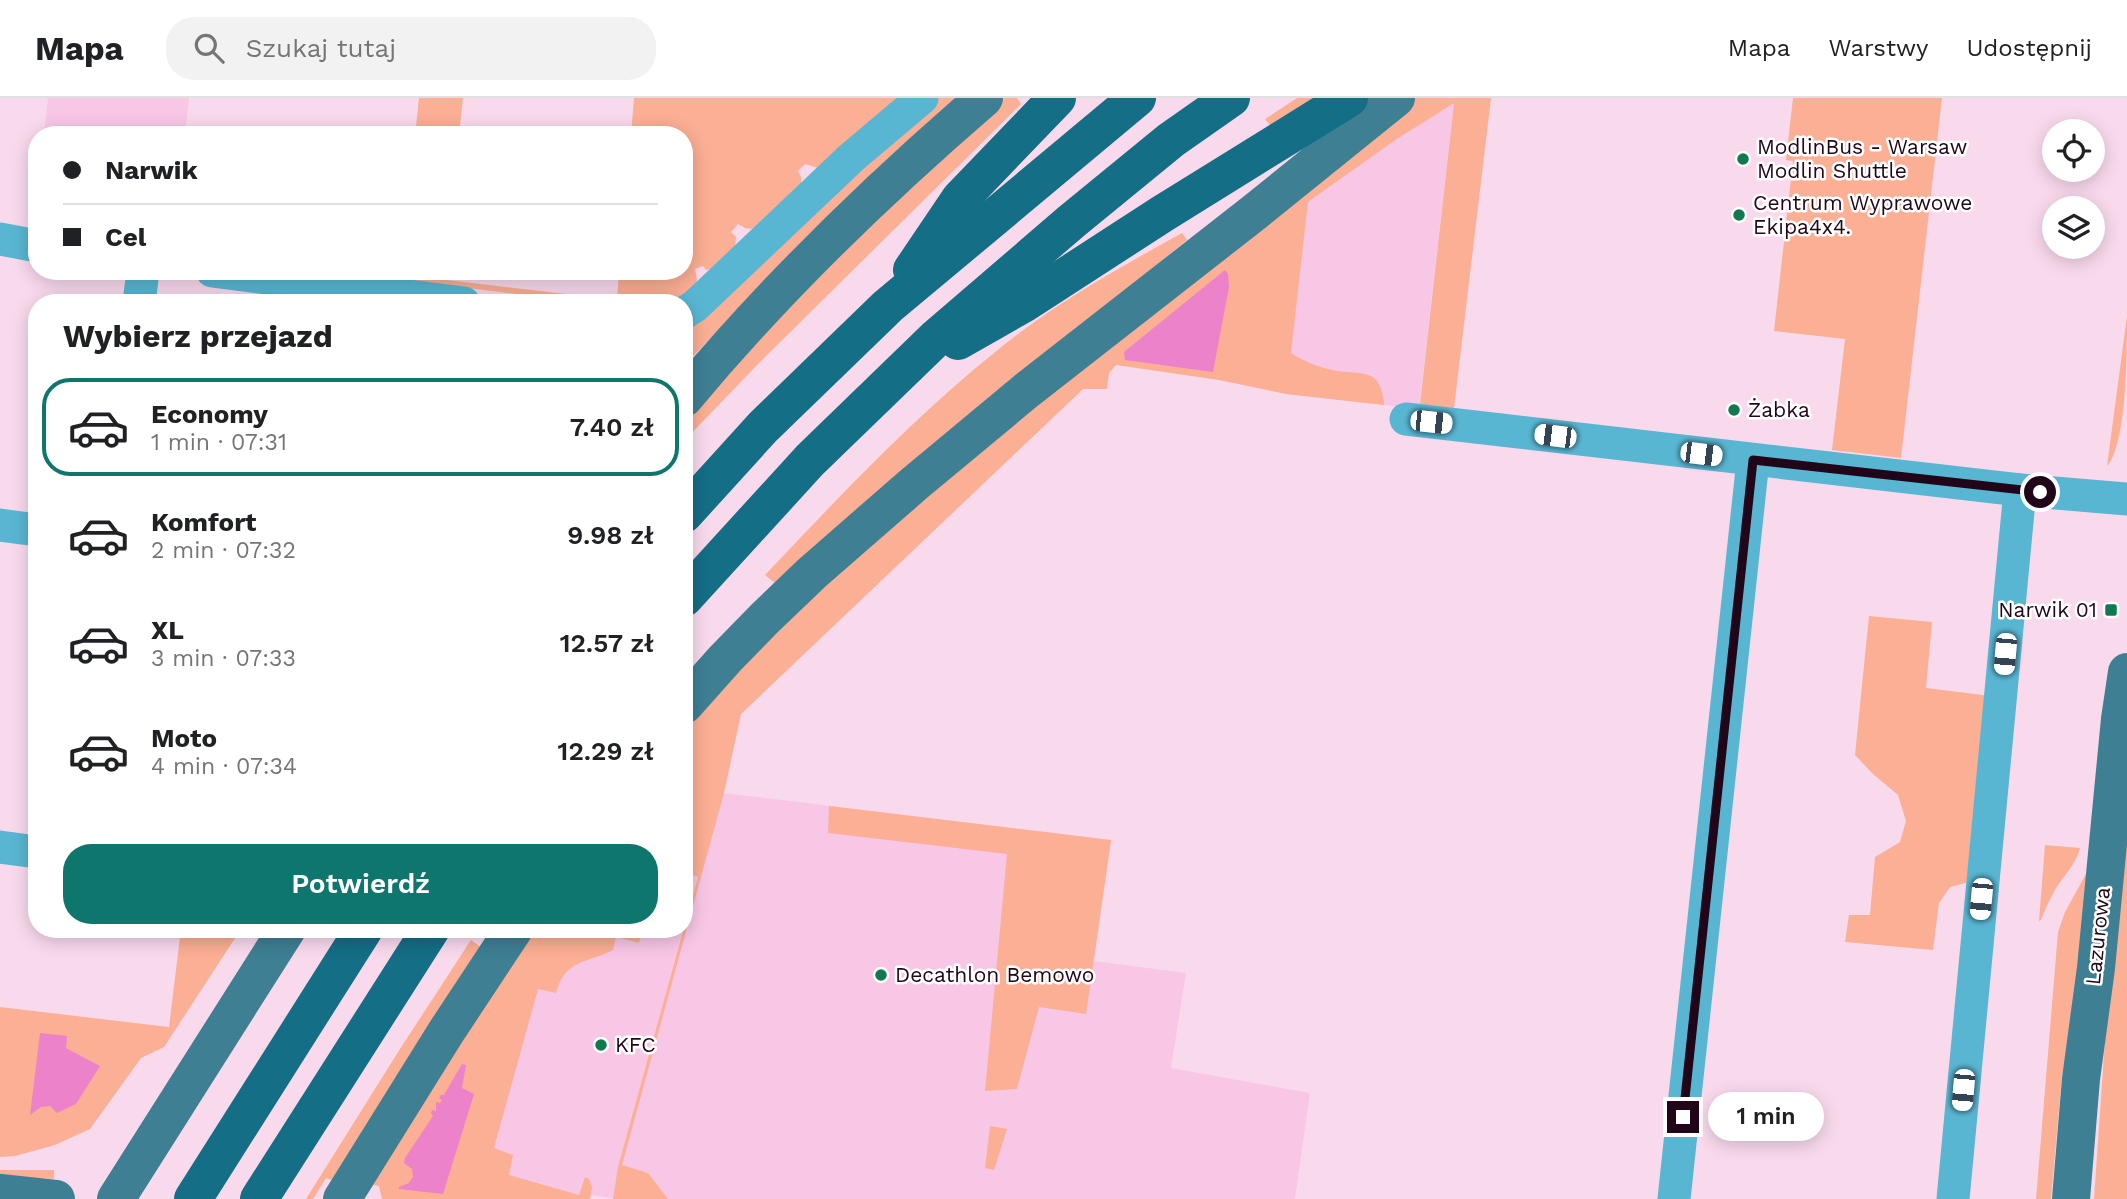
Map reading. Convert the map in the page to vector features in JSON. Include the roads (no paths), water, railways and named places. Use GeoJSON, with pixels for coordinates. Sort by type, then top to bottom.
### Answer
{"type":"FeatureCollection","features":[{"type":"Feature","properties":{"kind":"highway"},"geometry":{"type":"LineString","coordinates":[[888,306],[960,199],[1057,98]]}},
{"type":"Feature","properties":{"kind":"highway"},"geometry":{"type":"LineString","coordinates":[[693,504],[764,427],[888,306],[1137,98]]}},
{"type":"Feature","properties":{"kind":"highway"},"geometry":{"type":"LineString","coordinates":[[693,588],[810,460],[936,338],[1072,221],[1171,141],[1231,98]]}},
{"type":"Feature","properties":{"kind":"highway"},"geometry":{"type":"LineString","coordinates":[[898,374],[1023,304],[1349,98]]}},
{"type":"Feature","properties":{"kind":"highway"},"geometry":{"type":"LineString","coordinates":[[193,1199],[358,938]]}},
{"type":"Feature","properties":{"kind":"highway"},"geometry":{"type":"LineString","coordinates":[[260,1199],[425,938]]}},
{"type":"Feature","properties":{"kind":"main road"},"geometry":{"type":"LineString","coordinates":[[693,388],[746,326],[827,241],[984,98]]}},
{"type":"Feature","properties":{"kind":"main road"},"geometry":{"type":"LineString","coordinates":[[693,695],[783,600],[914,484],[1027,390],[1396,98]]}},
{"type":"Feature","properties":{"kind":"main road","name":"Lazurowa"},"geometry":{"type":"LineString","coordinates":[[2071,1199],[2081,1079],[2096,968],[2127,672]]}},
{"type":"Feature","properties":{"kind":"main road"},"geometry":{"type":"LineString","coordinates":[[116,1199],[281,938]]}},
{"type":"Feature","properties":{"kind":"main road"},"geometry":{"type":"LineString","coordinates":[[342,1199],[508,938]]}},
{"type":"Feature","properties":{"kind":"main road"},"geometry":{"type":"LineString","coordinates":[[0,1193],[56,1199]]}},
{"type":"Feature","properties":{"kind":"street"},"geometry":{"type":"LineString","coordinates":[[693,307],[851,158],[922,98]]}},
{"type":"Feature","properties":{"kind":"street"},"geometry":{"type":"LineString","coordinates":[[0,239],[28,244]]}},
{"type":"Feature","properties":{"kind":"street"},"geometry":{"type":"LineString","coordinates":[[283,280],[393,294]]}},
{"type":"Feature","properties":{"kind":"street"},"geometry":{"type":"LineString","coordinates":[[1406,419],[2020,490],[2127,499]]}},
{"type":"Feature","properties":{"kind":"street"},"geometry":{"type":"LineString","coordinates":[[1674,1199],[1753,460]]}},
{"type":"Feature","properties":{"kind":"street"},"geometry":{"type":"LineString","coordinates":[[1953,1199],[2020,490]]}},
{"type":"Feature","properties":{"kind":"street"},"geometry":{"type":"LineString","coordinates":[[0,525],[28,529]]}},
{"type":"Feature","properties":{"kind":"street"},"geometry":{"type":"LineString","coordinates":[[0,847],[28,851]]}},
{"type":"Feature","properties":{"kind":"place","name":"ModlinBus - Warsaw Modlin Shuttle"},"geometry":{"type":"Point","coordinates":[1743,159]}},
{"type":"Feature","properties":{"kind":"place","name":"Centrum Wyprawowe Ekipa4x4."},"geometry":{"type":"Point","coordinates":[1739,215]}},
{"type":"Feature","properties":{"kind":"place","name":"Żabka"},"geometry":{"type":"Point","coordinates":[1734,410]}},
{"type":"Feature","properties":{"kind":"place","name":"Narwik 01"},"geometry":{"type":"Point","coordinates":[2111,610]}},
{"type":"Feature","properties":{"kind":"place","name":"Decathlon Bemowo"},"geometry":{"type":"Point","coordinates":[881,975]}},
{"type":"Feature","properties":{"kind":"place","name":"KFC"},"geometry":{"type":"Point","coordinates":[601,1045]}}]}
